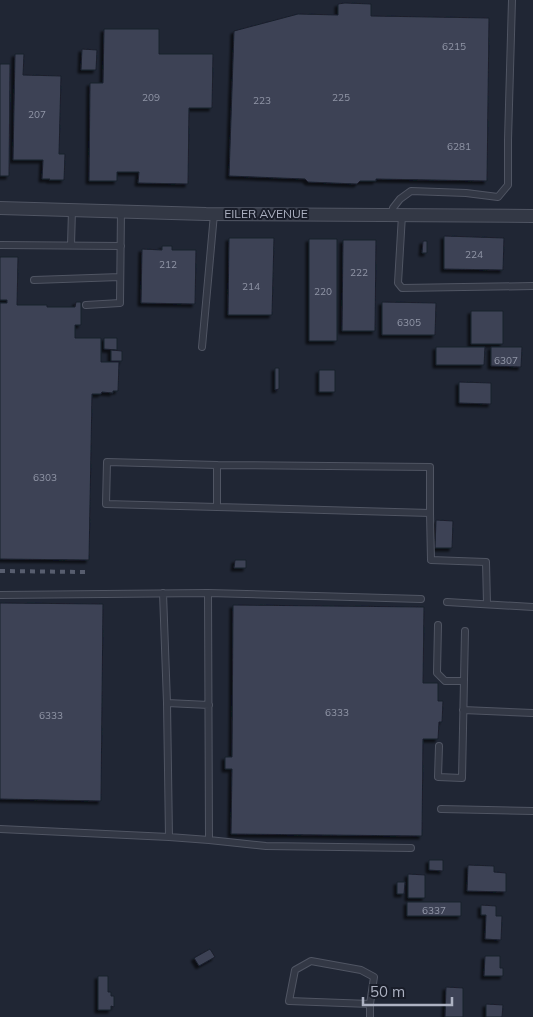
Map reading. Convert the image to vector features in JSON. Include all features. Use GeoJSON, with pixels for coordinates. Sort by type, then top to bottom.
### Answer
{"type":"FeatureCollection","features":[{"type":"Feature","properties":{"kind":"street","name":"EILER AVENUE"},"geometry":{"type":"LineString","coordinates":[[0,208],[214,214],[533,216]]}},
{"type":"Feature","properties":{"kind":"lane"},"geometry":{"type":"LineString","coordinates":[[512,0],[508,185],[498,197],[466,193],[411,191],[400,199],[393,208],[397,215],[398,283],[402,288],[533,286]]}},
{"type":"Feature","properties":{"kind":"lane"},"geometry":{"type":"LineString","coordinates":[[71,245],[72,210]]}},
{"type":"Feature","properties":{"kind":"lane"},"geometry":{"type":"LineString","coordinates":[[86,305],[120,303],[121,211]]}},
{"type":"Feature","properties":{"kind":"lane"},"geometry":{"type":"LineString","coordinates":[[202,347],[214,214]]}},
{"type":"Feature","properties":{"kind":"lane"},"geometry":{"type":"LineString","coordinates":[[0,245],[121,246]]}},
{"type":"Feature","properties":{"kind":"lane"},"geometry":{"type":"LineString","coordinates":[[34,280],[120,278]]}},
{"type":"Feature","properties":{"kind":"lane"},"geometry":{"type":"LineString","coordinates":[[430,513],[106,504],[107,462],[430,467],[431,560],[486,562],[487,604]]}},
{"type":"Feature","properties":{"kind":"lane"},"geometry":{"type":"LineString","coordinates":[[217,465],[217,507]]}},
{"type":"Feature","properties":{"kind":"lane"},"geometry":{"type":"LineString","coordinates":[[163,593],[168,703],[169,837]]}},
{"type":"Feature","properties":{"kind":"lane"},"geometry":{"type":"LineString","coordinates":[[208,593],[209,840]]}},
{"type":"Feature","properties":{"kind":"lane"},"geometry":{"type":"LineString","coordinates":[[0,595],[208,593],[421,599]]}},
{"type":"Feature","properties":{"kind":"lane"},"geometry":{"type":"LineString","coordinates":[[447,602],[533,608]]}},
{"type":"Feature","properties":{"kind":"lane"},"geometry":{"type":"LineString","coordinates":[[438,625],[437,673],[445,681],[464,681]]}},
{"type":"Feature","properties":{"kind":"lane"},"geometry":{"type":"LineString","coordinates":[[439,746],[438,777],[462,778],[464,631]]}},
{"type":"Feature","properties":{"kind":"lane"},"geometry":{"type":"LineString","coordinates":[[168,703],[209,705]]}},
{"type":"Feature","properties":{"kind":"lane"},"geometry":{"type":"LineString","coordinates":[[463,710],[533,713]]}},
{"type":"Feature","properties":{"kind":"lane"},"geometry":{"type":"LineString","coordinates":[[441,809],[533,811]]}},
{"type":"Feature","properties":{"kind":"lane"},"geometry":{"type":"LineString","coordinates":[[0,829],[169,837],[266,846],[411,848]]}},
{"type":"Feature","properties":{"kind":"lane"},"geometry":{"type":"LineString","coordinates":[[370,1004],[289,1001],[295,970],[311,960],[361,970],[374,978],[370,1017]]}},
{"type":"Feature","properties":{"kind":"building"},"geometry":{"type":"Polygon","coordinates":[[[338,4],[371,4],[371,16],[489,18],[487,181],[376,179],[376,181],[360,181],[357,184],[308,182],[305,179],[229,176],[234,31],[298,14],[338,15],[338,4]]]}},
{"type":"Feature","properties":{"kind":"building"},"geometry":{"type":"Polygon","coordinates":[[[104,29],[159,29],[159,54],[213,54],[212,108],[189,108],[188,184],[138,183],[139,172],[117,172],[117,181],[89,181],[90,83],[103,83],[104,29]]]}},
{"type":"Feature","properties":{"kind":"building"},"geometry":{"type":"Polygon","coordinates":[[[82,49],[97,50],[96,70],[81,70],[82,49]]]}},
{"type":"Feature","properties":{"kind":"building"},"geometry":{"type":"Polygon","coordinates":[[[15,54],[24,54],[23,75],[61,76],[59,154],[65,154],[64,180],[42,179],[43,160],[13,160],[15,54]]]}},
{"type":"Feature","properties":{"kind":"building"},"geometry":{"type":"Polygon","coordinates":[[[0,64],[10,64],[9,176],[0,176],[0,64]]]}},
{"type":"Feature","properties":{"kind":"building"},"geometry":{"type":"Polygon","coordinates":[[[444,236],[504,238],[503,270],[444,269],[444,236]]]}},
{"type":"Feature","properties":{"kind":"building"},"geometry":{"type":"Polygon","coordinates":[[[229,238],[274,238],[272,315],[228,315],[229,238]]]}},
{"type":"Feature","properties":{"kind":"building"},"geometry":{"type":"Polygon","coordinates":[[[309,239],[337,239],[337,341],[309,341],[309,239]]]}},
{"type":"Feature","properties":{"kind":"building"},"geometry":{"type":"Polygon","coordinates":[[[343,240],[376,240],[375,331],[342,331],[343,240]]]}},
{"type":"Feature","properties":{"kind":"building"},"geometry":{"type":"Polygon","coordinates":[[[423,241],[427,241],[427,253],[422,253],[423,241]]]}},
{"type":"Feature","properties":{"kind":"building"},"geometry":{"type":"Polygon","coordinates":[[[162,246],[172,246],[172,250],[196,250],[195,304],[141,303],[142,249],[162,250],[162,246]]]}},
{"type":"Feature","properties":{"kind":"building"},"geometry":{"type":"Polygon","coordinates":[[[0,257],[18,257],[17,305],[75,307],[76,302],[81,302],[81,325],[75,325],[75,338],[101,338],[101,362],[119,362],[118,391],[92,394],[89,560],[0,559],[0,303],[7,303],[7,300],[0,300],[0,257]]]}},
{"type":"Feature","properties":{"kind":"building"},"geometry":{"type":"Polygon","coordinates":[[[382,302],[436,303],[435,335],[382,335],[382,302]]]}},
{"type":"Feature","properties":{"kind":"building"},"geometry":{"type":"Polygon","coordinates":[[[471,311],[503,311],[503,344],[471,344],[471,311]]]}},
{"type":"Feature","properties":{"kind":"building"},"geometry":{"type":"Polygon","coordinates":[[[104,338],[117,338],[117,350],[104,349],[104,338]]]}},
{"type":"Feature","properties":{"kind":"building"},"geometry":{"type":"Polygon","coordinates":[[[436,347],[485,347],[484,365],[436,365],[436,347]]]}},
{"type":"Feature","properties":{"kind":"building"},"geometry":{"type":"Polygon","coordinates":[[[491,347],[522,347],[521,367],[491,366],[491,347]]]}},
{"type":"Feature","properties":{"kind":"building"},"geometry":{"type":"Polygon","coordinates":[[[111,350],[122,351],[122,361],[111,361],[111,350]]]}},
{"type":"Feature","properties":{"kind":"building"},"geometry":{"type":"Polygon","coordinates":[[[275,368],[279,368],[279,389],[275,390],[275,368]]]}},
{"type":"Feature","properties":{"kind":"building"},"geometry":{"type":"Polygon","coordinates":[[[319,370],[335,370],[335,392],[319,392],[319,370]]]}},
{"type":"Feature","properties":{"kind":"building"},"geometry":{"type":"Polygon","coordinates":[[[459,382],[491,383],[491,404],[459,403],[459,382]]]}},
{"type":"Feature","properties":{"kind":"building"},"geometry":{"type":"Polygon","coordinates":[[[436,520],[453,521],[452,548],[435,548],[436,520]]]}},
{"type":"Feature","properties":{"kind":"building"},"geometry":{"type":"Polygon","coordinates":[[[235,560],[246,560],[246,568],[234,568],[235,560]]]}},
{"type":"Feature","properties":{"kind":"building"},"geometry":{"type":"Polygon","coordinates":[[[0,603],[103,604],[101,801],[0,799],[0,603]]]}},
{"type":"Feature","properties":{"kind":"building"},"geometry":{"type":"Polygon","coordinates":[[[233,605],[424,607],[423,683],[438,683],[438,701],[443,701],[442,722],[439,722],[438,739],[423,739],[422,836],[231,834],[232,769],[225,769],[225,757],[232,757],[233,605]]]}},
{"type":"Feature","properties":{"kind":"building"},"geometry":{"type":"Polygon","coordinates":[[[429,860],[443,860],[443,871],[429,870],[429,860]]]}},
{"type":"Feature","properties":{"kind":"building"},"geometry":{"type":"Polygon","coordinates":[[[468,865],[494,866],[494,872],[506,873],[506,892],[467,891],[468,865]]]}},
{"type":"Feature","properties":{"kind":"building"},"geometry":{"type":"Polygon","coordinates":[[[408,874],[425,875],[425,898],[408,898],[408,874]]]}},
{"type":"Feature","properties":{"kind":"building"},"geometry":{"type":"Polygon","coordinates":[[[397,882],[405,882],[404,894],[397,894],[397,882]]]}},
{"type":"Feature","properties":{"kind":"building"},"geometry":{"type":"Polygon","coordinates":[[[407,902],[461,902],[461,916],[407,916],[407,902]]]}},
{"type":"Feature","properties":{"kind":"building"},"geometry":{"type":"Polygon","coordinates":[[[481,905],[496,906],[496,916],[502,916],[501,940],[485,939],[486,915],[481,915],[481,905]]]}},
{"type":"Feature","properties":{"kind":"building"},"geometry":{"type":"Polygon","coordinates":[[[210,949],[215,957],[199,966],[194,958],[210,949]]]}},
{"type":"Feature","properties":{"kind":"building"},"geometry":{"type":"Polygon","coordinates":[[[485,956],[500,956],[500,968],[503,968],[503,976],[484,976],[485,956]]]}},
{"type":"Feature","properties":{"kind":"building"},"geometry":{"type":"Polygon","coordinates":[[[98,976],[108,976],[108,992],[111,992],[111,996],[114,996],[114,1007],[111,1006],[111,1010],[98,1010],[98,976]]]}},
{"type":"Feature","properties":{"kind":"building"},"geometry":{"type":"Polygon","coordinates":[[[446,987],[463,988],[463,1017],[445,1017],[446,987]]]}},
{"type":"Feature","properties":{"kind":"building"},"geometry":{"type":"Polygon","coordinates":[[[486,1004],[503,1005],[502,1017],[486,1017],[486,1004]]]}},
{"type":"Feature","properties":{"kind":"railway"},"geometry":{"type":"LineString","coordinates":[[0,571],[85,572]]}}]}
